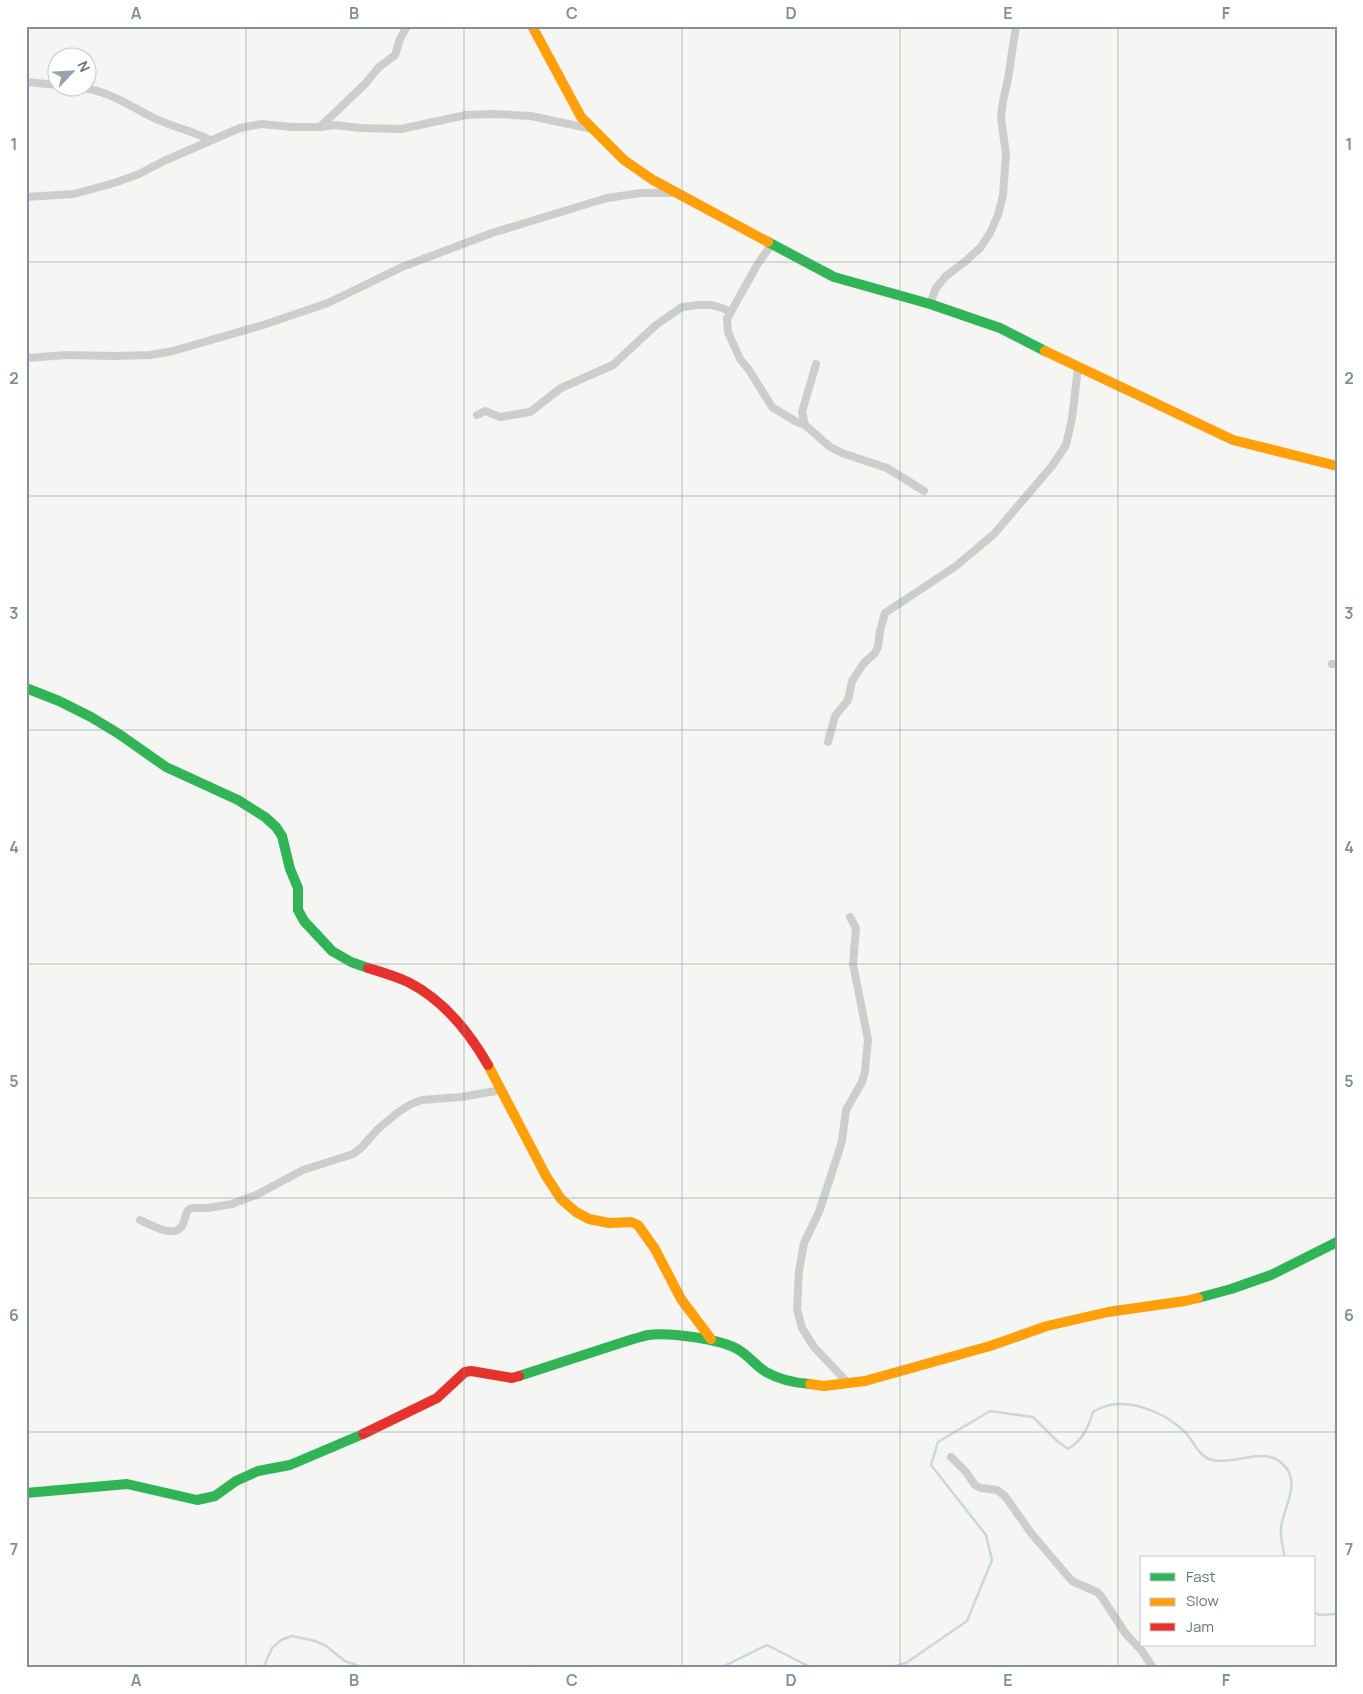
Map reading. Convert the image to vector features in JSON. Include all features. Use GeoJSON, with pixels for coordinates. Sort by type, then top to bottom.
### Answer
{"type":"FeatureCollection","features":[{"type":"Feature","properties":{"kind":"street"},"geometry":{"type":"LineString","coordinates":[[320,127],[386,60],[395,55],[407,26]]}},
{"type":"Feature","properties":{"kind":"street"},"geometry":{"type":"LineString","coordinates":[[532,26],[562,85],[582,118],[624,160],[653,180],[771,245],[834,277],[930,304],[1000,328],[1078,368],[1138,394],[1233,440],[1337,466]]}},
{"type":"Feature","properties":{"kind":"street"},"geometry":{"type":"LineString","coordinates":[[930,304],[936,288],[946,276],[968,260],[980,248],[990,233],[998,215],[1003,195],[1006,155],[1002,101],[1008,79],[1016,26]]}},
{"type":"Feature","properties":{"kind":"street"},"geometry":{"type":"LineString","coordinates":[[26,82],[48,85]]}},
{"type":"Feature","properties":{"kind":"street"},"geometry":{"type":"LineString","coordinates":[[98,90],[156,119],[210,140]]}},
{"type":"Feature","properties":{"kind":"street"},"geometry":{"type":"LineString","coordinates":[[26,197],[74,194],[114,183],[139,174],[210,140],[240,128],[261,124],[320,127],[335,125],[369,129],[402,129],[466,115],[494,114],[531,116],[592,129]]}},
{"type":"Feature","properties":{"kind":"street"},"geometry":{"type":"LineString","coordinates":[[26,358],[150,355],[173,351],[263,325],[328,303],[402,267],[492,233],[607,198],[641,193],[676,193]]}},
{"type":"Feature","properties":{"kind":"street"},"geometry":{"type":"LineString","coordinates":[[771,245],[757,264],[727,319],[728,332],[740,359],[750,370],[772,407],[795,421],[806,425],[830,447],[887,468],[924,491]]}},
{"type":"Feature","properties":{"kind":"street"},"geometry":{"type":"LineString","coordinates":[[477,415],[485,411],[500,417],[530,412],[561,388],[613,365],[656,326],[682,307],[711,305],[730,312]]}},
{"type":"Feature","properties":{"kind":"street"},"geometry":{"type":"LineString","coordinates":[[806,425],[802,412],[816,364]]}},
{"type":"Feature","properties":{"kind":"street"},"geometry":{"type":"LineString","coordinates":[[828,742],[835,716],[848,700],[852,680],[878,647],[885,613],[956,566],[994,534],[1057,459],[1066,445],[1072,418],[1078,368]]}},
{"type":"Feature","properties":{"kind":"street"},"geometry":{"type":"LineString","coordinates":[[26,688],[64,703],[92,717],[166,766],[232,798],[257,812],[276,827],[282,837],[291,871],[298,887],[298,911],[322,943],[332,952],[359,966],[403,980],[434,1001],[466,1031],[480,1051],[540,1165],[562,1200],[576,1213],[594,1221],[609,1223],[631,1222],[638,1224],[652,1244],[682,1300],[711,1339]]}},
{"type":"Feature","properties":{"kind":"street"},"geometry":{"type":"LineString","coordinates":[[848,1383],[814,1347],[802,1328],[797,1308],[799,1271],[804,1243],[818,1212],[838,1154],[842,1141],[846,1110],[862,1082],[865,1071],[868,1040],[853,964],[856,928],[850,917]]}},
{"type":"Feature","properties":{"kind":"street"},"geometry":{"type":"LineString","coordinates":[[140,1220],[162,1230],[177,1230],[182,1226],[188,1210],[192,1208],[208,1208],[232,1204],[256,1195],[303,1170],[353,1154],[362,1148],[378,1129],[411,1104],[422,1100],[461,1097],[502,1090]]}},
{"type":"Feature","properties":{"kind":"street"},"geometry":{"type":"LineString","coordinates":[[26,1493],[127,1484],[197,1500],[206,1499],[215,1496],[236,1482],[258,1471],[290,1465],[349,1441],[437,1398],[465,1372],[471,1371],[512,1378],[648,1335],[711,1339],[739,1350],[766,1372],[789,1382],[824,1386],[865,1381],[990,1346],[1047,1326],[1108,1312],[1185,1301],[1230,1289],[1271,1275],[1337,1242]]}},
{"type":"Feature","properties":{"kind":"street"},"geometry":{"type":"LineString","coordinates":[[951,1458],[966,1472],[975,1486],[996,1490],[1005,1496],[1031,1533],[1072,1581],[1097,1592],[1101,1596],[1126,1634],[1142,1651],[1153,1668]]}},
{"type":"Feature","properties":{"kind":"waterway"},"geometry":{"type":"LineString","coordinates":[[889,1668],[906,1663],[967,1621],[992,1560],[986,1535],[931,1465],[938,1442],[990,1411],[1033,1417],[1057,1441],[1068,1449],[1084,1434],[1093,1412],[1116,1404],[1129,1404],[1154,1412],[1177,1425],[1186,1433],[1203,1456],[1212,1460],[1222,1461],[1262,1456],[1271,1457],[1279,1461],[1287,1469],[1291,1483],[1291,1491],[1281,1528],[1285,1556]]}},
{"type":"Feature","properties":{"kind":"waterway"},"geometry":{"type":"LineString","coordinates":[[1316,1613],[1319,1615],[1337,1614]]}},
{"type":"Feature","properties":{"kind":"waterway"},"geometry":{"type":"LineString","coordinates":[[263,1668],[272,1648],[281,1640],[292,1636],[315,1641],[326,1646],[345,1661],[364,1668]]}},
{"type":"Feature","properties":{"kind":"waterway"},"geometry":{"type":"LineString","coordinates":[[720,1668],[767,1645],[812,1668]]}},
{"type":"Feature","properties":{"kind":"waterway"},"geometry":{"type":"LineString","coordinates":[[528,1668],[532,1666],[557,1668]]}},
{"type":"Feature","properties":{"kind":"traffic: fast"},"geometry":{"type":"LineString","coordinates":[[768,242],[834,277],[930,304],[1000,328],[1045,351]]}},
{"type":"Feature","properties":{"kind":"traffic: fast"},"geometry":{"type":"LineString","coordinates":[[26,688],[59,701],[91,717],[166,767],[238,800],[265,817],[276,827],[282,836],[290,869],[298,888],[298,910],[304,921],[332,951],[351,962],[368,968]]}},
{"type":"Feature","properties":{"kind":"traffic: fast"},"geometry":{"type":"LineString","coordinates":[[1198,1298],[1271,1275],[1337,1242]]}},
{"type":"Feature","properties":{"kind":"traffic: fast"},"geometry":{"type":"LineString","coordinates":[[519,1376],[633,1339],[657,1334],[695,1337],[731,1346],[743,1352],[762,1370],[771,1375],[788,1381],[810,1384]]}},
{"type":"Feature","properties":{"kind":"traffic: fast"},"geometry":{"type":"LineString","coordinates":[[26,1493],[127,1484],[197,1500],[215,1496],[236,1481],[258,1471],[290,1465],[363,1434]]}},
{"type":"Feature","properties":{"kind":"traffic: slow"},"geometry":{"type":"LineString","coordinates":[[532,26],[581,117],[624,160],[653,180],[768,242]]}},
{"type":"Feature","properties":{"kind":"traffic: slow"},"geometry":{"type":"LineString","coordinates":[[1045,351],[1233,440],[1337,466]]}},
{"type":"Feature","properties":{"kind":"traffic: slow"},"geometry":{"type":"LineString","coordinates":[[488,1065],[546,1176],[561,1199],[576,1212],[589,1219],[609,1223],[631,1222],[638,1225],[655,1249],[681,1299],[711,1339]]}},
{"type":"Feature","properties":{"kind":"traffic: slow"},"geometry":{"type":"LineString","coordinates":[[810,1384],[824,1386],[865,1381],[990,1346],[1047,1326],[1108,1312],[1198,1298]]}},
{"type":"Feature","properties":{"kind":"traffic: jam"},"geometry":{"type":"LineString","coordinates":[[368,968],[408,982],[432,998],[454,1018],[472,1040],[488,1065]]}},
{"type":"Feature","properties":{"kind":"traffic: jam"},"geometry":{"type":"LineString","coordinates":[[363,1434],[437,1398],[465,1372],[471,1371],[512,1378],[519,1376]]}}]}
